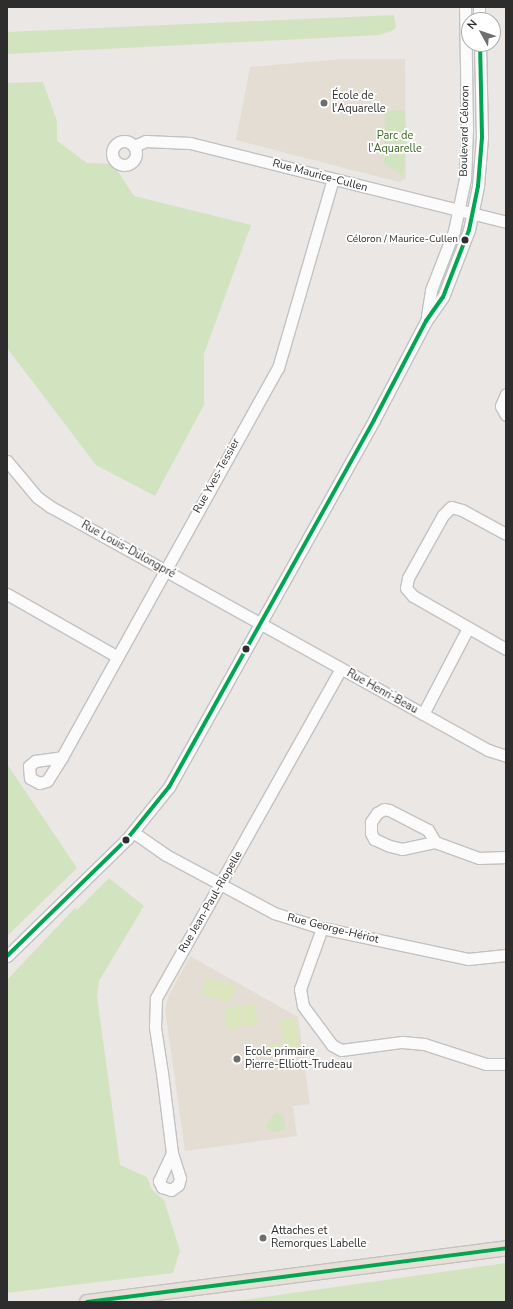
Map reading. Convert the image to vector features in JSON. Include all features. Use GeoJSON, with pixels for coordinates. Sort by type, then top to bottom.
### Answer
{"type":"FeatureCollection","features":[{"type":"Feature","properties":{"kind":"main road"},"geometry":{"type":"LineString","coordinates":[[87,1302],[506,1248]]}},
{"type":"Feature","properties":{"kind":"street","name":"Boulevard Céloron"},"geometry":{"type":"LineString","coordinates":[[426,321],[431,290],[448,249],[459,212],[465,179],[467,138],[465,7]]}},
{"type":"Feature","properties":{"kind":"street","name":"Boulevard Céloron"},"geometry":{"type":"LineString","coordinates":[[7,956],[133,832],[174,779],[378,413],[426,321],[443,296],[450,282],[473,215],[481,153],[480,52]]}},
{"type":"Feature","properties":{"kind":"street","name":"Rue Maurice-Cullen"},"geometry":{"type":"LineString","coordinates":[[134,146],[146,141],[190,143],[459,212],[506,222]]}},
{"type":"Feature","properties":{"kind":"street","name":"Rue Yves-Tessier"},"geometry":{"type":"LineString","coordinates":[[62,757],[116,656],[278,368],[333,179]]}},
{"type":"Feature","properties":{"kind":"street"},"geometry":{"type":"LineString","coordinates":[[506,394],[501,406],[506,415]]}},
{"type":"Feature","properties":{"kind":"street","name":"Rue Louis-Dulongpré"},"geometry":{"type":"LineString","coordinates":[[7,461],[37,497],[51,507],[260,624]]}},
{"type":"Feature","properties":{"kind":"street"},"geometry":{"type":"LineString","coordinates":[[506,534],[462,510],[451,508],[443,515],[408,578],[406,588],[413,596],[506,649]]}},
{"type":"Feature","properties":{"kind":"street"},"geometry":{"type":"LineString","coordinates":[[7,594],[116,656]]}},
{"type":"Feature","properties":{"kind":"street","name":"Rue Henri-Beau"},"geometry":{"type":"LineString","coordinates":[[260,624],[488,750],[506,756]]}},
{"type":"Feature","properties":{"kind":"street"},"geometry":{"type":"LineString","coordinates":[[423,714],[468,628]]}},
{"type":"Feature","properties":{"kind":"street","name":"Rue Jean-Paul-Riopelle"},"geometry":{"type":"LineString","coordinates":[[172,1152],[155,1027],[155,1002],[341,669]]}},
{"type":"Feature","properties":{"kind":"street"},"geometry":{"type":"LineString","coordinates":[[435,842],[428,830],[388,810],[384,809],[377,813],[371,822],[371,833],[374,840],[390,846],[402,849],[435,842],[479,858],[506,857]]}},
{"type":"Feature","properties":{"kind":"street","name":"Rue George-Hériot"},"geometry":{"type":"LineString","coordinates":[[133,832],[146,844],[219,886],[274,914],[322,928],[468,959],[506,955]]}},
{"type":"Feature","properties":{"kind":"street"},"geometry":{"type":"LineString","coordinates":[[322,928],[300,989],[303,1006],[332,1045],[341,1050],[410,1043],[424,1044],[486,1064],[506,1064]]}},
{"type":"Feature","properties":{"kind":"shaded area","name":"École de l'Aquarelle"},"geometry":{"type":"Polygon","coordinates":[[[341,59],[405,59],[406,179],[399,182],[236,140],[250,67],[341,59]]]}},
{"type":"Feature","properties":{"kind":"shaded area","name":"Ecole primaire Pierre-Elliott-Trudeau"},"geometry":{"type":"Polygon","coordinates":[[[190,956],[298,1017],[310,1104],[293,1106],[297,1136],[185,1151],[165,1009],[168,997],[190,956]]]}},
{"type":"Feature","properties":{"kind":"green space"},"geometry":{"type":"Polygon","coordinates":[[[394,15],[396,27],[392,31],[379,35],[7,54],[7,32],[394,15]]]}},
{"type":"Feature","properties":{"kind":"green space"},"geometry":{"type":"Polygon","coordinates":[[[43,82],[57,121],[57,141],[87,163],[113,164],[134,196],[251,225],[204,354],[204,405],[155,496],[96,465],[7,348],[7,83],[43,82]]]}},
{"type":"Feature","properties":{"kind":"green space","name":"Parc de l'Aquarelle"},"geometry":{"type":"Polygon","coordinates":[[[404,110],[407,136],[403,176],[384,163],[385,111],[404,110]]]}},
{"type":"Feature","properties":{"kind":"green space"},"geometry":{"type":"Polygon","coordinates":[[[461,226],[464,227],[462,234],[439,294],[435,293],[461,226]]]}},
{"type":"Feature","properties":{"kind":"green space"},"geometry":{"type":"Polygon","coordinates":[[[7,764],[77,868],[7,936],[7,764]]]}},
{"type":"Feature","properties":{"kind":"green space"},"geometry":{"type":"Polygon","coordinates":[[[109,878],[144,906],[99,981],[97,996],[120,1165],[147,1177],[152,1190],[164,1200],[180,1251],[173,1273],[7,1293],[7,980],[75,908],[77,910],[109,878]]]}},
{"type":"Feature","properties":{"kind":"green space"},"geometry":{"type":"Polygon","coordinates":[[[206,978],[235,986],[231,1002],[202,994],[206,978]]]}},
{"type":"Feature","properties":{"kind":"green space"},"geometry":{"type":"Polygon","coordinates":[[[255,1004],[258,1025],[243,1027],[240,1006],[255,1004]]]}},
{"type":"Feature","properties":{"kind":"green space"},"geometry":{"type":"Polygon","coordinates":[[[239,1006],[242,1028],[227,1030],[224,1008],[239,1006]]]}},
{"type":"Feature","properties":{"kind":"green space"},"geometry":{"type":"Polygon","coordinates":[[[295,1018],[301,1056],[285,1058],[279,1021],[295,1018]]]}},
{"type":"Feature","properties":{"kind":"green space"},"geometry":{"type":"Polygon","coordinates":[[[280,1043],[282,1054],[263,1057],[261,1046],[280,1043]]]}},
{"type":"Feature","properties":{"kind":"green space"},"geometry":{"type":"Polygon","coordinates":[[[276,1112],[284,1117],[285,1130],[272,1132],[265,1126],[276,1112]]]}},
{"type":"Feature","properties":{"kind":"green space"},"geometry":{"type":"Polygon","coordinates":[[[506,1263],[506,1302],[229,1302],[506,1263]]]}},
{"type":"Feature","properties":{"kind":"transit line"},"geometry":{"type":"LineString","coordinates":[[7,956],[127,839],[169,787],[374,420],[426,321],[443,297],[469,230],[478,186],[482,137],[480,52]]}},
{"type":"Feature","properties":{"kind":"transit line"},"geometry":{"type":"LineString","coordinates":[[87,1302],[506,1248]]}},
{"type":"Feature","properties":{"kind":"place","name":"École de l'Aquarelle"},"geometry":{"type":"Point","coordinates":[324,103]}},
{"type":"Feature","properties":{"kind":"place","name":"Céloron / Maurice-Cullen"},"geometry":{"type":"Point","coordinates":[465,240]}},
{"type":"Feature","properties":{"kind":"place","name":"Ecole primaire Pierre-Elliott-Trudeau"},"geometry":{"type":"Point","coordinates":[237,1059]}},
{"type":"Feature","properties":{"kind":"place","name":"Attaches et Remorques Labelle"},"geometry":{"type":"Point","coordinates":[263,1238]}}]}
